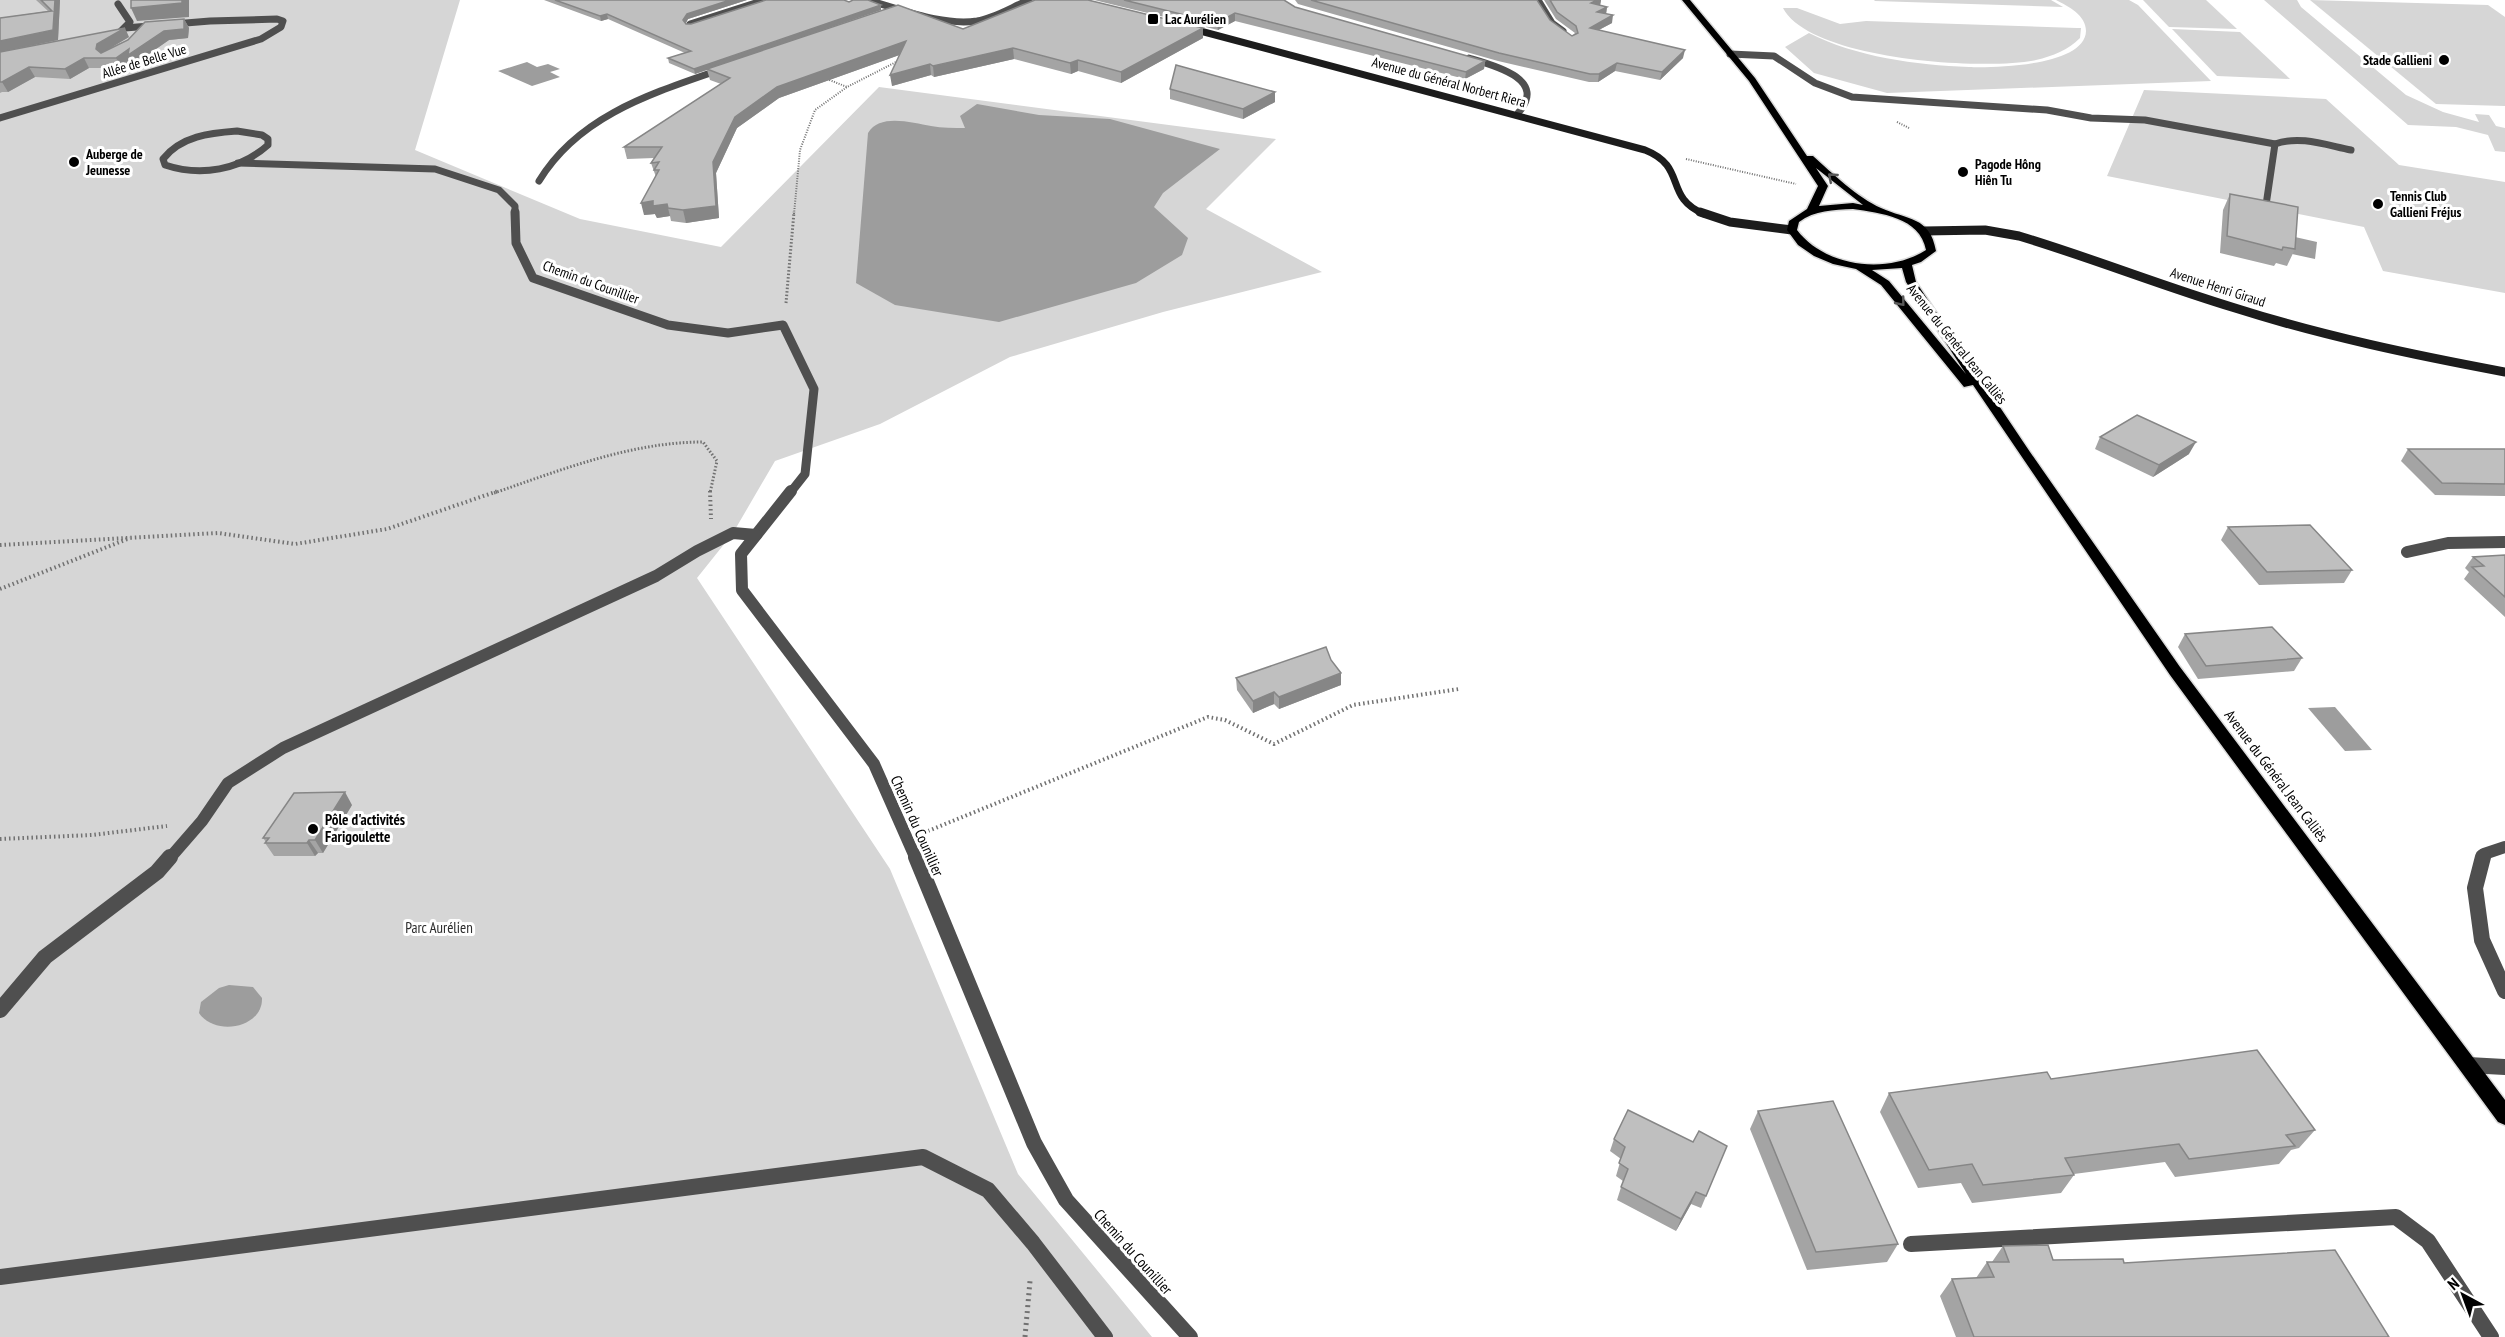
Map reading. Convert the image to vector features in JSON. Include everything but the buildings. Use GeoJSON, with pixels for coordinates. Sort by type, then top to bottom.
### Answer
{"type":"FeatureCollection","features":[{"type":"Feature","properties":{"kind":"main road"},"geometry":{"type":"LineString","coordinates":[[1686,0],[1752,80],[1823,186],[1812,210]]}},
{"type":"Feature","properties":{"kind":"main road","name":"Avenue du Général Norbert Riera"},"geometry":{"type":"LineString","coordinates":[[1176,25],[1625,143],[1661,157]]}},
{"type":"Feature","properties":{"kind":"main road"},"geometry":{"type":"LineString","coordinates":[[1791,141],[1838,183],[1876,210]]}},
{"type":"Feature","properties":{"kind":"main road"},"geometry":{"type":"LineString","coordinates":[[1661,157],[1671,169],[1678,193],[1697,210],[1734,223],[1792,230]]}},
{"type":"Feature","properties":{"kind":"main road"},"geometry":{"type":"LineString","coordinates":[[1853,207],[1876,210],[1903,219],[1924,231],[1931,241],[1931,251],[1923,259],[1907,265],[1883,267],[1856,265],[1817,254],[1803,246],[1792,230],[1794,221],[1812,210],[1853,207]]}},
{"type":"Feature","properties":{"kind":"main road","name":"Avenue Henri Giraud"},"geometry":{"type":"LineString","coordinates":[[1924,231],[1985,230],[2019,236],[2234,308],[2303,328],[2439,360],[2505,372]]}},
{"type":"Feature","properties":{"kind":"main road","name":"Avenue du Général Jean Calliès"},"geometry":{"type":"LineString","coordinates":[[1856,265],[1885,283],[2024,453]]}},
{"type":"Feature","properties":{"kind":"main road","name":"Avenue du Général Jean Calliès"},"geometry":{"type":"LineString","coordinates":[[1907,265],[1911,282],[2024,453],[2175,671],[2505,1116]]}},
{"type":"Feature","properties":{"kind":"street"},"geometry":{"type":"LineString","coordinates":[[690,24],[765,0]]}},
{"type":"Feature","properties":{"kind":"street"},"geometry":{"type":"LineString","coordinates":[[867,0],[959,21],[974,22],[989,18],[1029,0]]}},
{"type":"Feature","properties":{"kind":"street"},"geometry":{"type":"LineString","coordinates":[[1538,0],[1552,23],[1572,38]]}},
{"type":"Feature","properties":{"kind":"street"},"geometry":{"type":"LineString","coordinates":[[111,35],[125,28],[130,22],[118,4]]}},
{"type":"Feature","properties":{"kind":"street"},"geometry":{"type":"LineString","coordinates":[[891,13],[902,9]]}},
{"type":"Feature","properties":{"kind":"street","name":"Allée de Belle Vue"},"geometry":{"type":"LineString","coordinates":[[0,118],[261,39],[282,27],[283,21],[277,19],[210,21],[145,30],[125,28]]}},
{"type":"Feature","properties":{"kind":"street"},"geometry":{"type":"LineString","coordinates":[[1730,54],[1774,56],[1824,87],[1862,98],[2047,110],[2091,118],[2145,120],[2275,144],[2281,140],[2299,141],[2351,150]]}},
{"type":"Feature","properties":{"kind":"street"},"geometry":{"type":"LineString","coordinates":[[1461,56],[1495,65],[1518,78],[1527,89],[1528,100],[1518,114]]}},
{"type":"Feature","properties":{"kind":"street"},"geometry":{"type":"LineString","coordinates":[[539,181],[552,159],[570,141],[605,117],[656,94],[728,67]]}},
{"type":"Feature","properties":{"kind":"street"},"geometry":{"type":"LineString","coordinates":[[1814,91],[1824,87]]}},
{"type":"Feature","properties":{"kind":"street","name":"Chemin du Counillier"},"geometry":{"type":"LineString","coordinates":[[238,163],[263,151],[268,145],[268,139],[252,132],[212,134],[175,147],[163,159],[165,165],[186,170],[203,170],[238,163],[435,169],[499,190],[515,206],[516,243],[533,278],[668,325],[728,333],[783,325],[814,389],[805,474],[741,554],[742,591],[874,764],[908,839],[1034,1143],[1066,1200],[1190,1337]]}},
{"type":"Feature","properties":{"kind":"street"},"geometry":{"type":"LineString","coordinates":[[2266,205],[2275,144]]}},
{"type":"Feature","properties":{"kind":"street"},"geometry":{"type":"LineString","coordinates":[[0,1010],[45,957],[157,872],[202,821],[228,783],[283,748],[656,576],[697,551],[733,533],[756,535]]}},
{"type":"Feature","properties":{"kind":"street"},"geometry":{"type":"LineString","coordinates":[[2407,552],[2448,543],[2505,542]]}},
{"type":"Feature","properties":{"kind":"street"},"geometry":{"type":"LineString","coordinates":[[2505,847],[2484,854],[2475,888],[2482,940],[2505,990]]}},
{"type":"Feature","properties":{"kind":"street"},"geometry":{"type":"LineString","coordinates":[[2468,1065],[2505,1067]]}},
{"type":"Feature","properties":{"kind":"street"},"geometry":{"type":"LineString","coordinates":[[0,1277],[923,1157],[988,1190],[1033,1243],[1105,1337]]}},
{"type":"Feature","properties":{"kind":"street"},"geometry":{"type":"LineString","coordinates":[[1911,1244],[2396,1217],[2428,1241],[2491,1337]]}},
{"type":"Feature","properties":{"kind":"path"},"geometry":{"type":"LineString","coordinates":[[783,325],[800,150],[815,110],[847,87],[909,56]]}},
{"type":"Feature","properties":{"kind":"path"},"geometry":{"type":"LineString","coordinates":[[827,79],[847,87]]}},
{"type":"Feature","properties":{"kind":"path"},"geometry":{"type":"LineString","coordinates":[[1661,157],[1693,159],[1796,184]]}},
{"type":"Feature","properties":{"kind":"path"},"geometry":{"type":"LineString","coordinates":[[0,545],[218,533],[295,544],[387,529],[591,460],[672,442],[703,442],[717,461],[710,490],[711,522],[733,533]]}},
{"type":"Feature","properties":{"kind":"path"},"geometry":{"type":"LineString","coordinates":[[0,589],[137,536]]}},
{"type":"Feature","properties":{"kind":"path"},"geometry":{"type":"LineString","coordinates":[[908,839],[1208,717],[1221,716],[1258,739],[1274,744],[1353,705],[1460,689]]}},
{"type":"Feature","properties":{"kind":"path"},"geometry":{"type":"LineString","coordinates":[[0,839],[93,835],[202,821]]}},
{"type":"Feature","properties":{"kind":"path"},"geometry":{"type":"LineString","coordinates":[[1025,1337],[1033,1243]]}},
{"type":"Feature","properties":{"kind":"green space","name":"Parc Aurélien"},"geometry":{"type":"Polygon","coordinates":[[[0,0],[460,0],[415,150],[580,219],[721,247],[879,87],[1276,139],[1206,209],[1322,272],[1163,312],[1010,357],[880,424],[775,461],[733,533],[697,578],[890,869],[1018,1174],[1152,1337],[0,1337],[0,0]]]}},
{"type":"Feature","properties":{"kind":"green space"},"geometry":{"type":"Polygon","coordinates":[[[2051,0],[2063,7],[1875,1],[2051,0]]]}},
{"type":"Feature","properties":{"kind":"green space"},"geometry":{"type":"Polygon","coordinates":[[[2056,0],[2129,0],[2138,5],[2211,81],[1887,93],[1814,73],[1785,47],[1809,33],[1866,54],[1907,62],[1981,67],[2037,62],[2071,52],[2082,43],[2086,31],[2080,16],[2056,0]]]}},
{"type":"Feature","properties":{"kind":"green space"},"geometry":{"type":"Polygon","coordinates":[[[2143,0],[2206,0],[2237,29],[2169,27],[2143,0]]]}},
{"type":"Feature","properties":{"kind":"green space"},"geometry":{"type":"Polygon","coordinates":[[[2264,0],[2297,0],[2301,7],[2406,95],[2443,112],[2479,122],[2475,114],[2489,115],[2496,126],[2505,128],[2505,152],[2495,151],[2488,135],[2456,127],[2408,125],[2264,0]]]}},
{"type":"Feature","properties":{"kind":"green space","name":"Stade Gallieni"},"geometry":{"type":"Polygon","coordinates":[[[2310,0],[2488,5],[2505,17],[2505,106],[2436,104],[2310,0]]]}},
{"type":"Feature","properties":{"kind":"green space"},"geometry":{"type":"Polygon","coordinates":[[[1783,8],[1797,8],[1840,24],[1866,21],[2081,28],[2080,38],[2070,46],[2036,60],[1978,64],[1940,62],[1900,58],[1827,40],[1799,26],[1783,8]]]}},
{"type":"Feature","properties":{"kind":"green space"},"geometry":{"type":"Polygon","coordinates":[[[2172,29],[2240,32],[2290,79],[2217,76],[2172,29]]]}},
{"type":"Feature","properties":{"kind":"green space","name":"Tennis Club Gallieni Fréjus"},"geometry":{"type":"Polygon","coordinates":[[[2144,90],[2326,99],[2399,165],[2505,182],[2505,293],[2383,271],[2364,227],[2107,176],[2144,90]]]}},
{"type":"Feature","properties":{"kind":"shaded area"},"geometry":{"type":"Polygon","coordinates":[[[527,62],[537,67],[548,64],[560,69],[550,72],[560,77],[532,86],[498,71],[527,62]]]}},
{"type":"Feature","properties":{"kind":"shaded area"},"geometry":{"type":"Polygon","coordinates":[[[977,104],[1039,115],[1110,119],[1220,149],[1163,193],[1154,207],[1188,238],[1182,255],[1136,283],[999,322],[895,305],[856,283],[868,133],[873,127],[888,121],[965,128],[960,116],[977,104]]]}},
{"type":"Feature","properties":{"kind":"shaded area"},"geometry":{"type":"Polygon","coordinates":[[[2295,237],[2317,242],[2315,259],[2292,254],[2295,237]]]}},
{"type":"Feature","properties":{"kind":"shaded area"},"geometry":{"type":"Polygon","coordinates":[[[2335,707],[2372,750],[2345,751],[2308,708],[2335,707]]]}},
{"type":"Feature","properties":{"kind":"shaded area"},"geometry":{"type":"Polygon","coordinates":[[[229,985],[253,987],[262,998],[255,1016],[237,1026],[226,1027],[206,1020],[199,1013],[201,1002],[219,988],[229,985]]]}},
{"type":"Feature","properties":{"kind":"place","name":"Lac Aurélien"},"geometry":{"type":"Point","coordinates":[1153,19]}},
{"type":"Feature","properties":{"kind":"place","name":"Stade Gallieni"},"geometry":{"type":"Point","coordinates":[2444,60]}},
{"type":"Feature","properties":{"kind":"place","name":"Auberge de Jeunesse"},"geometry":{"type":"Point","coordinates":[74,162]}},
{"type":"Feature","properties":{"kind":"place","name":"Pagode Hông Hiên Tu"},"geometry":{"type":"Point","coordinates":[1963,172]}},
{"type":"Feature","properties":{"kind":"place","name":"Tennis Club Gallieni Fréjus"},"geometry":{"type":"Point","coordinates":[2378,204]}},
{"type":"Feature","properties":{"kind":"place","name":"Pôle d'activités Farigoulette"},"geometry":{"type":"Point","coordinates":[313,829]}}]}
